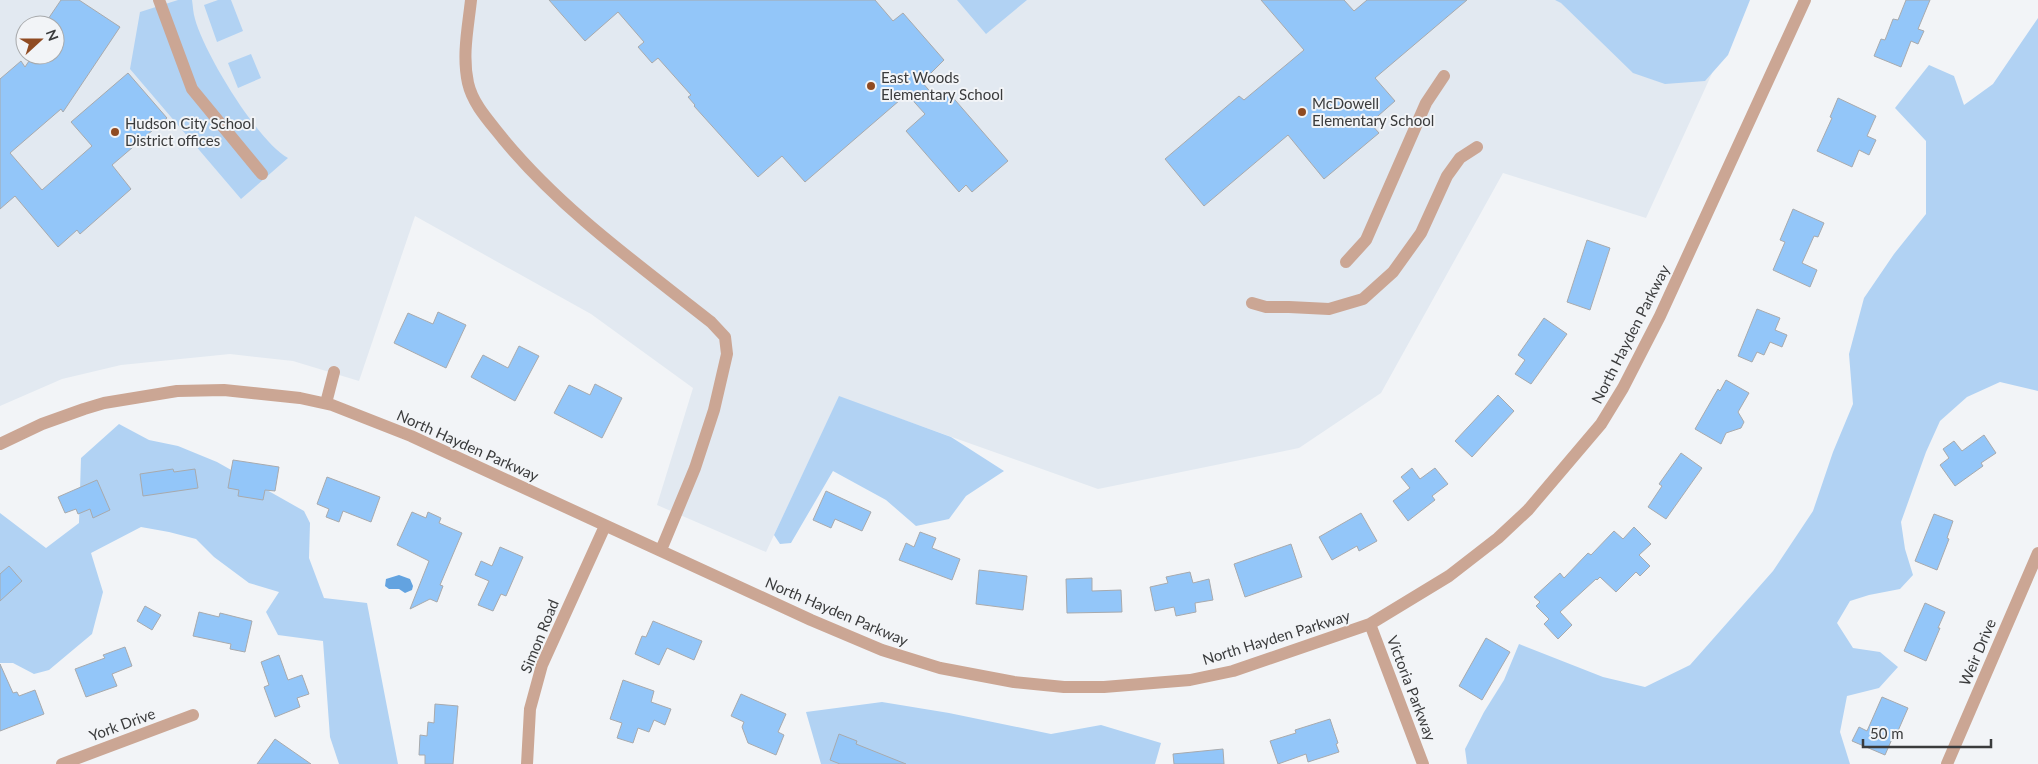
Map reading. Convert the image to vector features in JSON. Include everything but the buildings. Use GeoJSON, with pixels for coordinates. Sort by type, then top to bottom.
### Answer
{"type":"FeatureCollection","features":[{"type":"Feature","properties":{"kind":"street"},"geometry":{"type":"LineString","coordinates":[[159,0],[192,89],[262,174]]}},
{"type":"Feature","properties":{"kind":"street"},"geometry":{"type":"LineString","coordinates":[[471,0],[464,56],[468,85],[479,109],[525,165],[561,201],[711,322],[725,336],[727,354],[714,410],[695,468],[661,550]]}},
{"type":"Feature","properties":{"kind":"street","name":"North Hayden Parkway"},"geometry":{"type":"LineString","coordinates":[[0,444],[42,424],[90,407],[176,391],[224,390],[300,398],[326,403],[411,436],[811,620],[882,650],[943,669],[1014,682],[1064,687],[1104,687],[1190,680],[1233,671],[1370,624],[1449,576],[1498,538],[1528,510],[1601,424],[1624,388],[1658,321],[1805,0]]}},
{"type":"Feature","properties":{"kind":"street"},"geometry":{"type":"LineString","coordinates":[[1346,262],[1366,240],[1426,103],[1444,76]]}},
{"type":"Feature","properties":{"kind":"street"},"geometry":{"type":"LineString","coordinates":[[1252,303],[1266,308],[1289,307],[1329,310],[1363,299],[1393,272],[1421,233],[1447,176],[1460,158],[1477,147]]}},
{"type":"Feature","properties":{"kind":"street"},"geometry":{"type":"LineString","coordinates":[[326,403],[334,372]]}},
{"type":"Feature","properties":{"kind":"street","name":"Simon Road"},"geometry":{"type":"LineString","coordinates":[[527,764],[530,709],[542,665],[605,526]]}},
{"type":"Feature","properties":{"kind":"street","name":"Weir Drive"},"geometry":{"type":"LineString","coordinates":[[1947,764],[2038,553]]}},
{"type":"Feature","properties":{"kind":"street","name":"Victoria Parkway"},"geometry":{"type":"LineString","coordinates":[[1370,624],[1423,764]]}},
{"type":"Feature","properties":{"kind":"street","name":"York Drive"},"geometry":{"type":"LineString","coordinates":[[62,764],[194,715]]}},
{"type":"Feature","properties":{"kind":"shaded area"},"geometry":{"type":"Polygon","coordinates":[[[0,0],[1600,0],[1719,58],[1646,218],[1503,173],[1381,393],[1299,448],[1098,489],[839,397],[766,552],[657,505],[693,388],[591,314],[415,216],[359,381],[293,361],[230,354],[121,365],[62,379],[0,406],[0,0]]]}},
{"type":"Feature","properties":{"kind":"shaded area"},"geometry":{"type":"Polygon","coordinates":[[[178,0],[192,0],[194,17],[200,34],[220,74],[262,134],[276,149],[288,158],[241,199],[130,69],[140,12],[178,0]]]}},
{"type":"Feature","properties":{"kind":"shaded area"},"geometry":{"type":"Polygon","coordinates":[[[218,0],[231,0],[243,31],[217,42],[204,5],[218,0]]]}},
{"type":"Feature","properties":{"kind":"shaded area"},"geometry":{"type":"Polygon","coordinates":[[[957,0],[1027,0],[986,34],[957,0]]]}},
{"type":"Feature","properties":{"kind":"shaded area"},"geometry":{"type":"Polygon","coordinates":[[[1555,0],[1750,0],[1728,55],[1705,81],[1665,84],[1633,73],[1561,3],[1555,0]]]}},
{"type":"Feature","properties":{"kind":"shaded area"},"geometry":{"type":"Polygon","coordinates":[[[2038,18],[2038,391],[2000,382],[1967,397],[1940,421],[1926,452],[1901,522],[1905,549],[1913,575],[1900,589],[1850,601],[1837,623],[1853,648],[1880,652],[1898,667],[1879,688],[1847,696],[1840,732],[1850,764],[1467,764],[1465,749],[1484,712],[1504,680],[1519,644],[1603,677],[1645,687],[1690,665],[1773,571],[1813,511],[1833,452],[1853,404],[1849,354],[1864,298],[1894,254],[1926,214],[1926,141],[1895,108],[1929,65],[1954,76],[1964,105],[1993,84],[2038,18]]]}},
{"type":"Feature","properties":{"kind":"shaded area"},"geometry":{"type":"Polygon","coordinates":[[[251,54],[261,78],[238,88],[228,63],[251,54]]]}},
{"type":"Feature","properties":{"kind":"shaded area"},"geometry":{"type":"Polygon","coordinates":[[[839,396],[951,437],[1004,471],[966,496],[949,519],[916,526],[886,500],[833,471],[791,543],[780,544],[774,535],[839,396]]]}},
{"type":"Feature","properties":{"kind":"shaded area"},"geometry":{"type":"Polygon","coordinates":[[[119,424],[149,440],[178,446],[217,462],[304,511],[310,523],[309,558],[324,598],[367,603],[398,764],[339,764],[330,737],[323,641],[278,635],[266,612],[279,592],[249,583],[214,557],[196,539],[169,532],[141,527],[91,553],[103,592],[92,634],[49,670],[34,674],[13,663],[0,663],[0,513],[46,548],[79,523],[81,458],[119,424]]]}},
{"type":"Feature","properties":{"kind":"shaded area"},"geometry":{"type":"Polygon","coordinates":[[[882,702],[949,713],[1051,734],[1101,725],[1161,743],[1155,764],[821,764],[806,712],[882,702]]]}},
{"type":"Feature","properties":{"kind":"water"},"geometry":{"type":"Polygon","coordinates":[[[399,575],[410,579],[413,586],[412,590],[405,593],[399,589],[389,589],[385,586],[386,579],[399,575]]]}},
{"type":"Feature","properties":{"kind":"place","name":"East Woods Elementary School"},"geometry":{"type":"Point","coordinates":[871,86]}},
{"type":"Feature","properties":{"kind":"place","name":"McDowell Elementary School"},"geometry":{"type":"Point","coordinates":[1302,112]}},
{"type":"Feature","properties":{"kind":"place","name":"Hudson City School District offices"},"geometry":{"type":"Point","coordinates":[115,132]}}]}
